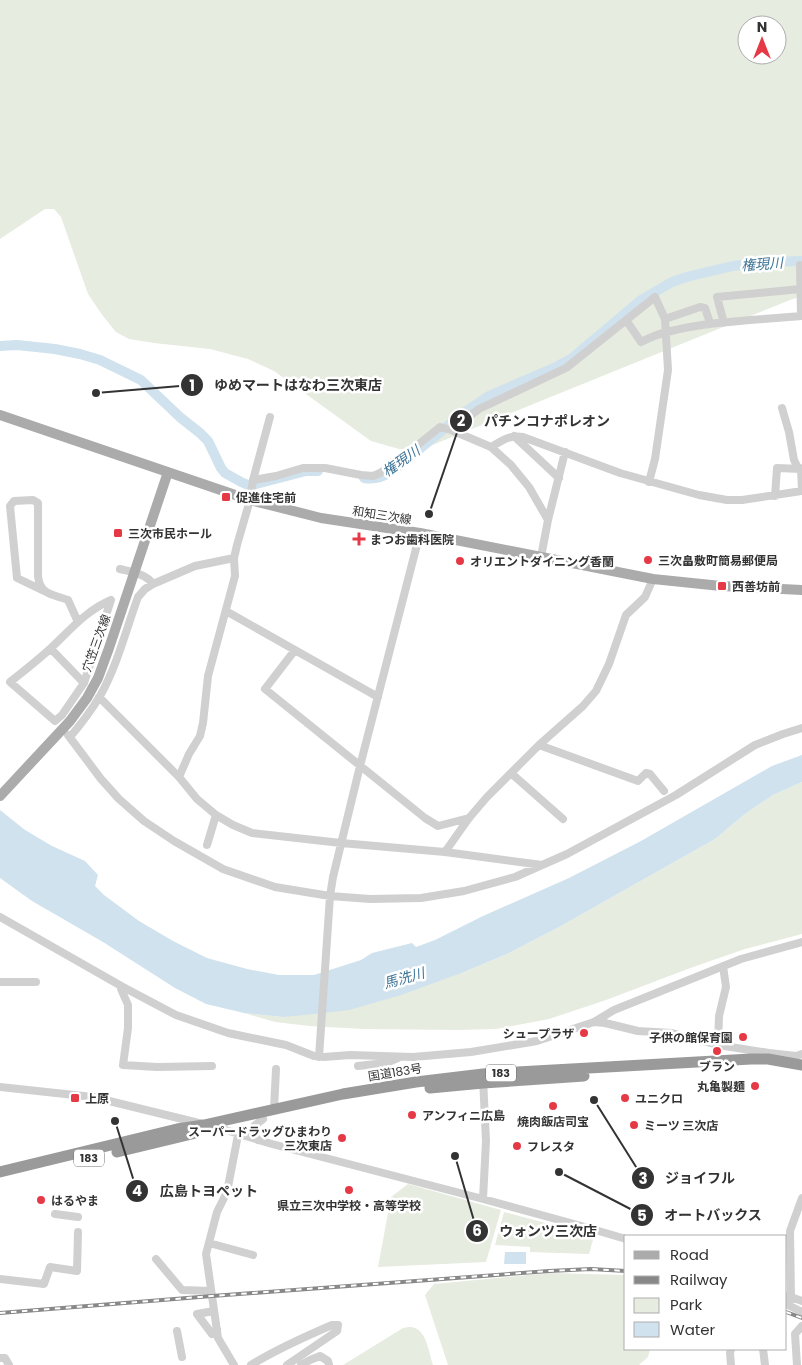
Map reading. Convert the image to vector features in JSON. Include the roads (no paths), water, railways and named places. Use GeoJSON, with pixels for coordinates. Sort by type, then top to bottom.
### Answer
{"type":"FeatureCollection","features":[{"type":"Feature","properties":{"kind":"highway","name":"国道183号"},"geometry":{"type":"LineString","coordinates":[[768,1059],[802,1073]]}},
{"type":"Feature","properties":{"kind":"highway","name":"国道183号"},"geometry":{"type":"LineString","coordinates":[[0,1172],[170,1131],[343,1094],[416,1082],[692,1070],[768,1059],[802,1065]]}},
{"type":"Feature","properties":{"kind":"highway","name":"国道183号"},"geometry":{"type":"LineString","coordinates":[[0,1179],[219,1128],[344,1102],[483,1078]]}},
{"type":"Feature","properties":{"kind":"main road","name":"和知三次線"},"geometry":{"type":"LineString","coordinates":[[0,415],[168,472],[251,488],[321,518],[420,534],[653,579],[721,586],[802,590]]}},
{"type":"Feature","properties":{"kind":"main road","name":"穴笠三次線"},"geometry":{"type":"LineString","coordinates":[[0,796],[70,721],[87,698],[98,678],[168,472]]}},
{"type":"Feature","properties":{"kind":"street"},"geometry":{"type":"LineString","coordinates":[[626,320],[641,342],[665,332],[710,323],[802,316],[800,265]]}},
{"type":"Feature","properties":{"kind":"street"},"geometry":{"type":"LineString","coordinates":[[724,323],[717,297],[800,288]]}},
{"type":"Feature","properties":{"kind":"street"},"geometry":{"type":"LineString","coordinates":[[450,430],[479,409],[566,368],[656,297],[665,319],[668,370],[649,482]]}},
{"type":"Feature","properties":{"kind":"street"},"geometry":{"type":"LineString","coordinates":[[665,319],[700,307],[705,308],[710,323]]}},
{"type":"Feature","properties":{"kind":"street"},"geometry":{"type":"LineString","coordinates":[[491,447],[504,439],[514,436],[534,440],[620,473],[699,495],[727,500],[775,496],[802,490],[800,469],[794,460],[782,408]]}},
{"type":"Feature","properties":{"kind":"street"},"geometry":{"type":"LineString","coordinates":[[179,777],[189,754],[200,736],[208,676],[235,576],[234,558],[270,417]]}},
{"type":"Feature","properties":{"kind":"street"},"geometry":{"type":"LineString","coordinates":[[251,488],[276,476],[303,468],[325,468],[373,476],[393,465],[440,427],[491,447],[511,465],[529,487],[548,520]]}},
{"type":"Feature","properties":{"kind":"street"},"geometry":{"type":"LineString","coordinates":[[514,436],[559,478]]}},
{"type":"Feature","properties":{"kind":"street"},"geometry":{"type":"LineString","coordinates":[[541,557],[548,520],[566,452]]}},
{"type":"Feature","properties":{"kind":"street"},"geometry":{"type":"LineString","coordinates":[[775,496],[777,468],[800,469]]}},
{"type":"Feature","properties":{"kind":"street"},"geometry":{"type":"LineString","coordinates":[[44,591],[39,584],[38,576],[38,503],[33,500],[14,502],[10,506],[17,578],[44,591],[68,600],[78,622]]}},
{"type":"Feature","properties":{"kind":"street"},"geometry":{"type":"LineString","coordinates":[[319,1057],[332,877],[420,534]]}},
{"type":"Feature","properties":{"kind":"street"},"geometry":{"type":"LineString","coordinates":[[234,558],[195,566],[144,589],[138,598],[110,676],[100,697],[87,716],[69,736],[101,779],[119,799],[144,821],[174,841],[223,869],[274,887],[330,901],[420,898],[464,891],[515,876],[567,854],[676,795],[755,745],[802,728]]}},
{"type":"Feature","properties":{"kind":"street"},"geometry":{"type":"LineString","coordinates":[[120,569],[149,579],[154,584]]}},
{"type":"Feature","properties":{"kind":"street"},"geometry":{"type":"LineString","coordinates":[[445,852],[469,818],[487,797],[539,745],[583,706],[596,691],[609,664],[626,615],[645,597],[653,579]]}},
{"type":"Feature","properties":{"kind":"street"},"geometry":{"type":"LineString","coordinates":[[111,600],[84,683],[62,715],[55,721],[10,682],[50,649],[99,605],[111,600]]}},
{"type":"Feature","properties":{"kind":"street"},"geometry":{"type":"LineString","coordinates":[[226,611],[378,698]]}},
{"type":"Feature","properties":{"kind":"street"},"geometry":{"type":"LineString","coordinates":[[50,649],[84,683]]}},
{"type":"Feature","properties":{"kind":"street"},"geometry":{"type":"LineString","coordinates":[[295,650],[265,689],[425,818],[438,826],[469,818]]}},
{"type":"Feature","properties":{"kind":"street"},"geometry":{"type":"LineString","coordinates":[[100,697],[179,777],[197,799],[216,816],[252,833],[445,852],[542,865]]}},
{"type":"Feature","properties":{"kind":"street"},"geometry":{"type":"LineString","coordinates":[[539,745],[638,781],[646,773],[650,774],[664,791]]}},
{"type":"Feature","properties":{"kind":"street"},"geometry":{"type":"LineString","coordinates":[[512,774],[563,819]]}},
{"type":"Feature","properties":{"kind":"street"},"geometry":{"type":"LineString","coordinates":[[207,845],[216,816]]}},
{"type":"Feature","properties":{"kind":"street"},"geometry":{"type":"LineString","coordinates":[[0,917],[176,1015],[228,1033],[286,1046],[319,1057],[350,1055],[413,1057],[471,1052],[537,1041],[594,1022],[622,1007],[723,966],[750,956],[802,942]]}},
{"type":"Feature","properties":{"kind":"street"},"geometry":{"type":"LineString","coordinates":[[718,1045],[719,1016],[726,987],[723,966]]}},
{"type":"Feature","properties":{"kind":"street"},"geometry":{"type":"LineString","coordinates":[[0,982],[36,982]]}},
{"type":"Feature","properties":{"kind":"street"},"geometry":{"type":"LineString","coordinates":[[121,990],[128,1005],[128,1028],[123,1065],[157,1067],[212,1066]]}},
{"type":"Feature","properties":{"kind":"street"},"geometry":{"type":"LineString","coordinates":[[594,1022],[605,1022],[638,1031],[672,1033],[768,1059],[802,1054]]}},
{"type":"Feature","properties":{"kind":"street"},"geometry":{"type":"LineString","coordinates":[[358,1066],[386,1063],[399,1057]]}},
{"type":"Feature","properties":{"kind":"street"},"geometry":{"type":"LineString","coordinates":[[274,1109],[276,1069]]}},
{"type":"Feature","properties":{"kind":"street"},"geometry":{"type":"LineString","coordinates":[[483,1078],[486,1141],[483,1199]]}},
{"type":"Feature","properties":{"kind":"street"},"geometry":{"type":"LineString","coordinates":[[0,1087],[93,1097],[219,1128],[238,1135],[483,1199],[624,1238]]}},
{"type":"Feature","properties":{"kind":"street"},"geometry":{"type":"LineString","coordinates":[[170,1131],[173,1124],[172,1117]]}},
{"type":"Feature","properties":{"kind":"street"},"geometry":{"type":"LineString","coordinates":[[258,1140],[254,1134],[254,1126],[263,1119]]}},
{"type":"Feature","properties":{"kind":"street"},"geometry":{"type":"LineString","coordinates":[[234,1365],[218,1338],[206,1254],[217,1212],[227,1192],[238,1135]]}},
{"type":"Feature","properties":{"kind":"street"},"geometry":{"type":"LineString","coordinates":[[802,1198],[790,1231],[788,1296],[788,1305],[802,1312]]}},
{"type":"Feature","properties":{"kind":"street"},"geometry":{"type":"LineString","coordinates":[[55,1214],[78,1217]]}},
{"type":"Feature","properties":{"kind":"street"},"geometry":{"type":"LineString","coordinates":[[0,1279],[44,1284],[50,1267],[77,1271],[78,1232]]}},
{"type":"Feature","properties":{"kind":"street"},"geometry":{"type":"LineString","coordinates":[[209,1243],[253,1255]]}},
{"type":"Feature","properties":{"kind":"street"},"geometry":{"type":"LineString","coordinates":[[156,1259],[182,1290],[211,1291]]}},
{"type":"Feature","properties":{"kind":"street"},"geometry":{"type":"LineString","coordinates":[[788,1296],[802,1301]]}},
{"type":"Feature","properties":{"kind":"street"},"geometry":{"type":"LineString","coordinates":[[214,1312],[197,1314],[212,1334],[217,1329]]}},
{"type":"Feature","properties":{"kind":"street"},"geometry":{"type":"LineString","coordinates":[[251,1365],[275,1350],[298,1339],[332,1325],[338,1325],[337,1330],[287,1365]]}},
{"type":"Feature","properties":{"kind":"street"},"geometry":{"type":"LineString","coordinates":[[787,1335],[800,1329],[799,1362]]}},
{"type":"Feature","properties":{"kind":"street"},"geometry":{"type":"LineString","coordinates":[[177,1331],[182,1357]]}},
{"type":"Feature","properties":{"kind":"street"},"geometry":{"type":"LineString","coordinates":[[731,1350],[731,1365]]}},
{"type":"Feature","properties":{"kind":"street"},"geometry":{"type":"LineString","coordinates":[[763,1350],[765,1365]]}},
{"type":"Feature","properties":{"kind":"street"},"geometry":{"type":"LineString","coordinates":[[301,1365],[320,1356],[328,1361],[330,1365]]}},
{"type":"Feature","properties":{"kind":"street"},"geometry":{"type":"LineString","coordinates":[[0,1358],[5,1358],[9,1365]]}},
{"type":"Feature","properties":{"kind":"water","name":"馬洗川"},"geometry":{"type":"Polygon","coordinates":[[[802,755],[802,782],[773,795],[745,814],[715,839],[559,927],[507,954],[464,972],[401,995],[349,1010],[283,1017],[244,1013],[206,1004],[175,988],[103,942],[32,901],[0,878],[0,810],[25,830],[52,846],[85,861],[98,875],[95,886],[104,895],[139,921],[173,941],[207,958],[247,969],[279,975],[314,975],[361,960],[372,953],[412,943],[416,947],[435,940],[483,916],[569,878],[641,841],[772,766],[802,755]]]}},
{"type":"Feature","properties":{"kind":"water"},"geometry":{"type":"Polygon","coordinates":[[[505,1252],[526,1252],[526,1264],[504,1264],[505,1252]]]}},
{"type":"Feature","properties":{"kind":"waterway","name":"権現川"},"geometry":{"type":"LineString","coordinates":[[364,478],[379,478],[391,472],[461,415],[489,396],[571,359],[641,300],[672,282],[733,266],[764,262],[802,261]]}},
{"type":"Feature","properties":{"kind":"waterway","name":"権現川"},"geometry":{"type":"LineString","coordinates":[[0,346],[17,345],[80,354],[100,360],[141,380],[208,441],[225,473],[248,485],[306,471],[318,471]]}},
{"type":"Feature","properties":{"kind":"railway"},"geometry":{"type":"LineString","coordinates":[[0,1313],[549,1271],[591,1269],[624,1271]]}},
{"type":"Feature","properties":{"kind":"railway"},"geometry":{"type":"LineString","coordinates":[[787,1312],[802,1318]]}},
{"type":"Feature","properties":{"kind":"place","name":"ゆめマートはなわ三次東店"},"geometry":{"type":"Point","coordinates":[96,393]}},
{"type":"Feature","properties":{"kind":"place","name":"促進住宅前"},"geometry":{"type":"Point","coordinates":[226,497]}},
{"type":"Feature","properties":{"kind":"place","name":"パチンコナポレオン"},"geometry":{"type":"Point","coordinates":[429,514]}},
{"type":"Feature","properties":{"kind":"place","name":"三次市民ホール"},"geometry":{"type":"Point","coordinates":[118,533]}},
{"type":"Feature","properties":{"kind":"place","name":"まつお歯科医院"},"geometry":{"type":"Point","coordinates":[359,539]}},
{"type":"Feature","properties":{"kind":"place","name":"三次畠敷町簡易郵便局"},"geometry":{"type":"Point","coordinates":[648,560]}},
{"type":"Feature","properties":{"kind":"place","name":"オリエントダイニング香蘭"},"geometry":{"type":"Point","coordinates":[460,561]}},
{"type":"Feature","properties":{"kind":"place","name":"西善坊前"},"geometry":{"type":"Point","coordinates":[722,586]}},
{"type":"Feature","properties":{"kind":"place","name":"シュープラザ"},"geometry":{"type":"Point","coordinates":[584,1033]}},
{"type":"Feature","properties":{"kind":"place","name":"子供の館保育園"},"geometry":{"type":"Point","coordinates":[743,1037]}},
{"type":"Feature","properties":{"kind":"place","name":"ブラン"},"geometry":{"type":"Point","coordinates":[717,1051]}},
{"type":"Feature","properties":{"kind":"place","name":"丸亀製麺"},"geometry":{"type":"Point","coordinates":[755,1086]}},
{"type":"Feature","properties":{"kind":"place","name":"上原"},"geometry":{"type":"Point","coordinates":[75,1098]}},
{"type":"Feature","properties":{"kind":"place","name":"ユニクロ"},"geometry":{"type":"Point","coordinates":[625,1098]}},
{"type":"Feature","properties":{"kind":"place","name":"ジョイフル"},"geometry":{"type":"Point","coordinates":[594,1100]}},
{"type":"Feature","properties":{"kind":"place","name":"焼肉飯店司宝"},"geometry":{"type":"Point","coordinates":[553,1106]}},
{"type":"Feature","properties":{"kind":"place","name":"アンフィニ広島"},"geometry":{"type":"Point","coordinates":[412,1115]}},
{"type":"Feature","properties":{"kind":"place","name":"広島トヨペット"},"geometry":{"type":"Point","coordinates":[115,1121]}},
{"type":"Feature","properties":{"kind":"place","name":"ミーツ 三次店"},"geometry":{"type":"Point","coordinates":[634,1125]}},
{"type":"Feature","properties":{"kind":"place","name":"スーパードラッグひまわり 三次東店"},"geometry":{"type":"Point","coordinates":[342,1138]}},
{"type":"Feature","properties":{"kind":"place","name":"フレスタ"},"geometry":{"type":"Point","coordinates":[517,1146]}},
{"type":"Feature","properties":{"kind":"place","name":"ウォンツ三次店"},"geometry":{"type":"Point","coordinates":[455,1156]}},
{"type":"Feature","properties":{"kind":"place","name":"オートバックス"},"geometry":{"type":"Point","coordinates":[559,1172]}},
{"type":"Feature","properties":{"kind":"place","name":"県立三次中学校・高等学校"},"geometry":{"type":"Point","coordinates":[349,1190]}},
{"type":"Feature","properties":{"kind":"place","name":"はるやま"},"geometry":{"type":"Point","coordinates":[41,1200]}}]}
